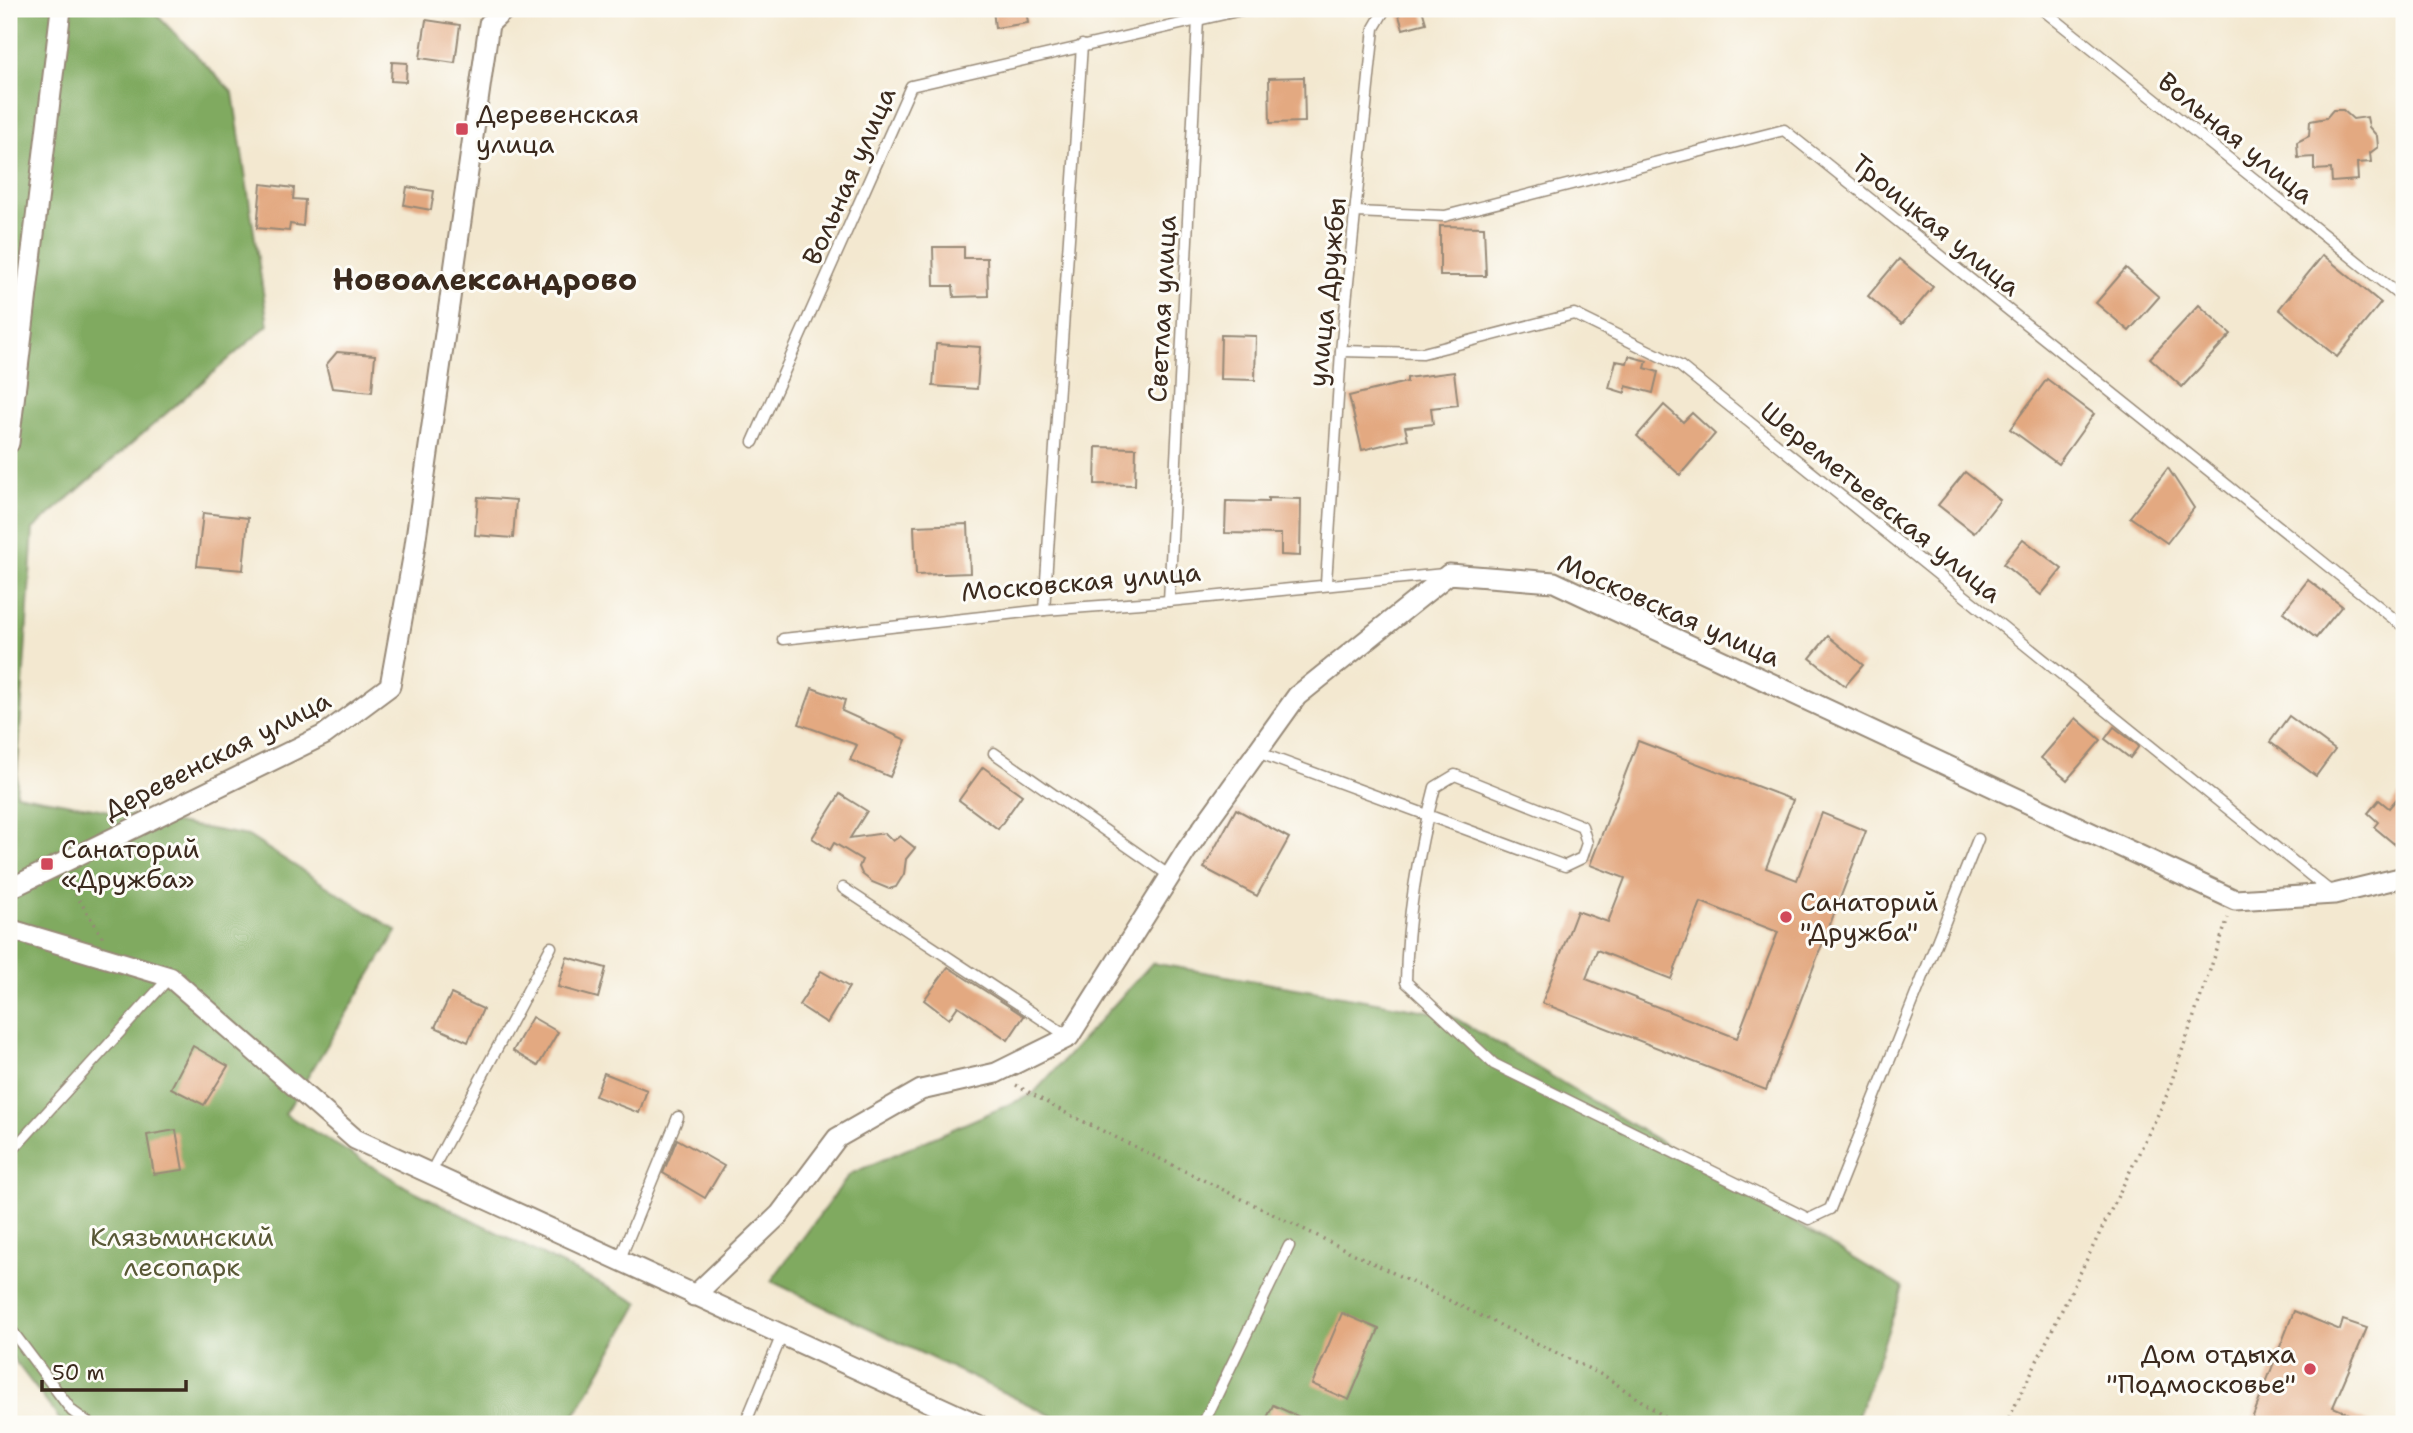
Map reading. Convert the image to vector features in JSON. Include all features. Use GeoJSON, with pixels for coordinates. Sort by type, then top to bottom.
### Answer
{"type":"FeatureCollection","features":[{"type":"Feature","properties":{"kind":"street"},"geometry":{"type":"LineString","coordinates":[[9,443],[61,9]]}},
{"type":"Feature","properties":{"kind":"street","name":"Деревенская улица"},"geometry":{"type":"LineString","coordinates":[[9,889],[324,735],[390,686],[414,552],[490,17],[505,9]]}},
{"type":"Feature","properties":{"kind":"street"},"geometry":{"type":"LineString","coordinates":[[694,1296],[780,1214],[837,1138],[921,1090],[996,1073],[1069,1037],[1170,876],[1297,696],[1449,574]]}},
{"type":"Feature","properties":{"kind":"street","name":"Московская улица"},"geometry":{"type":"LineString","coordinates":[[1449,574],[1554,582],[2235,900],[2333,894],[2404,877]]}},
{"type":"Feature","properties":{"kind":"street"},"geometry":{"type":"LineString","coordinates":[[9,929],[170,977],[355,1139],[977,1424]]}},
{"type":"Feature","properties":{"kind":"lane","name":"Вольная улица"},"geometry":{"type":"LineString","coordinates":[[753,442],[911,86],[1246,9]]}},
{"type":"Feature","properties":{"kind":"lane","name":"улица Дружбы"},"geometry":{"type":"LineString","coordinates":[[1326,583],[1341,351],[1374,28],[1385,9]]}},
{"type":"Feature","properties":{"kind":"lane","name":"Вольная улица"},"geometry":{"type":"LineString","coordinates":[[2042,9],[2404,299]]}},
{"type":"Feature","properties":{"kind":"lane","name":"Светлая улица"},"geometry":{"type":"LineString","coordinates":[[1169,601],[1198,19]]}},
{"type":"Feature","properties":{"kind":"lane"},"geometry":{"type":"LineString","coordinates":[[1044,610],[1082,46]]}},
{"type":"Feature","properties":{"kind":"lane","name":"Троицкая улица"},"geometry":{"type":"LineString","coordinates":[[1356,212],[1445,216],[1784,130],[2404,627]]}},
{"type":"Feature","properties":{"kind":"lane","name":"Шереметьевская улица"},"geometry":{"type":"LineString","coordinates":[[1341,351],[1423,353],[1574,314],[1680,366],[2333,894]]}},
{"type":"Feature","properties":{"kind":"lane","name":"Московская улица"},"geometry":{"type":"LineString","coordinates":[[783,639],[1044,610],[1169,601],[1326,583],[1449,574]]}},
{"type":"Feature","properties":{"kind":"lane"},"geometry":{"type":"LineString","coordinates":[[1257,752],[1427,816],[1564,866],[1582,858],[1587,843],[1581,826],[1455,775],[1435,787],[1427,816],[1407,933],[1406,982],[1494,1064],[1810,1219],[1830,1209],[1978,839]]}},
{"type":"Feature","properties":{"kind":"lane"},"geometry":{"type":"LineString","coordinates":[[994,753],[1170,876]]}},
{"type":"Feature","properties":{"kind":"lane"},"geometry":{"type":"LineString","coordinates":[[842,888],[1069,1037]]}},
{"type":"Feature","properties":{"kind":"lane"},"geometry":{"type":"LineString","coordinates":[[430,1174],[551,947]]}},
{"type":"Feature","properties":{"kind":"lane"},"geometry":{"type":"LineString","coordinates":[[9,1154],[170,977]]}},
{"type":"Feature","properties":{"kind":"lane"},"geometry":{"type":"LineString","coordinates":[[619,1261],[678,1117]]}},
{"type":"Feature","properties":{"kind":"lane"},"geometry":{"type":"LineString","coordinates":[[1203,1424],[1289,1246]]}},
{"type":"Feature","properties":{"kind":"lane"},"geometry":{"type":"LineString","coordinates":[[9,1327],[72,1411],[90,1424]]}},
{"type":"Feature","properties":{"kind":"lane"},"geometry":{"type":"LineString","coordinates":[[745,1424],[781,1336]]}},
{"type":"Feature","properties":{"kind":"path"},"geometry":{"type":"LineString","coordinates":[[58,865],[117,961]]}},
{"type":"Feature","properties":{"kind":"path"},"geometry":{"type":"LineString","coordinates":[[2006,1424],[2165,1100],[2235,900]]}},
{"type":"Feature","properties":{"kind":"path"},"geometry":{"type":"LineString","coordinates":[[996,1073],[1062,1111],[1606,1377],[1675,1424]]}},
{"type":"Feature","properties":{"kind":"green space","name":"Клязьминский лесопарк"},"geometry":{"type":"Polygon","coordinates":[[[9,9],[151,9],[233,93],[268,325],[33,529],[16,794],[248,836],[397,931],[285,1114],[408,1188],[639,1303],[570,1424],[63,1424],[9,1353],[9,9]]]}},
{"type":"Feature","properties":{"kind":"green space"},"geometry":{"type":"Polygon","coordinates":[[[1152,963],[1450,1015],[1903,1288],[1857,1419],[1871,1424],[1069,1424],[771,1281],[850,1174],[1033,1094],[1152,963]]]}},
{"type":"Feature","properties":{"kind":"building"},"geometry":{"type":"Polygon","coordinates":[[[993,9],[1026,9],[1028,23],[995,28],[993,9]]]}},
{"type":"Feature","properties":{"kind":"building"},"geometry":{"type":"Polygon","coordinates":[[[1397,9],[1422,9],[1426,23],[1403,29],[1397,9]]]}},
{"type":"Feature","properties":{"kind":"building"},"geometry":{"type":"Polygon","coordinates":[[[426,20],[460,25],[455,63],[420,58],[426,20]]]}},
{"type":"Feature","properties":{"kind":"building"},"geometry":{"type":"Polygon","coordinates":[[[392,62],[407,63],[406,82],[391,81],[392,62]]]}},
{"type":"Feature","properties":{"kind":"building"},"geometry":{"type":"Polygon","coordinates":[[[1304,77],[1305,122],[1270,123],[1269,78],[1304,77]]]}},
{"type":"Feature","properties":{"kind":"building"},"geometry":{"type":"Polygon","coordinates":[[[2333,110],[2343,110],[2353,119],[2367,117],[2369,127],[2377,136],[2378,147],[2370,153],[2371,162],[2357,163],[2358,180],[2332,182],[2331,169],[2314,170],[2314,157],[2298,158],[2297,142],[2309,136],[2310,121],[2326,118],[2333,110]]]}},
{"type":"Feature","properties":{"kind":"building"},"geometry":{"type":"Polygon","coordinates":[[[261,184],[294,188],[293,199],[305,200],[303,226],[290,224],[289,231],[257,228],[261,184]]]}},
{"type":"Feature","properties":{"kind":"building"},"geometry":{"type":"Polygon","coordinates":[[[407,187],[434,191],[431,210],[404,205],[407,187]]]}},
{"type":"Feature","properties":{"kind":"building"},"geometry":{"type":"Polygon","coordinates":[[[1440,226],[1484,227],[1486,276],[1440,276],[1440,226]]]}},
{"type":"Feature","properties":{"kind":"building"},"geometry":{"type":"Polygon","coordinates":[[[933,247],[964,247],[964,258],[987,258],[988,296],[954,297],[953,286],[934,286],[933,247]]]}},
{"type":"Feature","properties":{"kind":"building"},"geometry":{"type":"Polygon","coordinates":[[[2323,255],[2381,303],[2337,357],[2279,309],[2323,255]]]}},
{"type":"Feature","properties":{"kind":"building"},"geometry":{"type":"Polygon","coordinates":[[[1899,259],[1933,287],[1902,324],[1868,296],[1899,259]]]}},
{"type":"Feature","properties":{"kind":"building"},"geometry":{"type":"Polygon","coordinates":[[[2126,268],[2159,297],[2129,331],[2096,303],[2126,268]]]}},
{"type":"Feature","properties":{"kind":"building"},"geometry":{"type":"Polygon","coordinates":[[[2199,305],[2231,334],[2182,387],[2150,358],[2199,305]]]}},
{"type":"Feature","properties":{"kind":"building"},"geometry":{"type":"Polygon","coordinates":[[[1221,335],[1256,336],[1255,380],[1220,379],[1221,335]]]}},
{"type":"Feature","properties":{"kind":"building"},"geometry":{"type":"Polygon","coordinates":[[[936,344],[980,347],[977,389],[933,386],[936,344]]]}},
{"type":"Feature","properties":{"kind":"building"},"geometry":{"type":"Polygon","coordinates":[[[337,352],[375,355],[372,392],[332,388],[326,365],[337,352]]]}},
{"type":"Feature","properties":{"kind":"building"},"geometry":{"type":"Polygon","coordinates":[[[1629,356],[1647,361],[1645,368],[1658,372],[1653,393],[1626,386],[1625,393],[1609,388],[1616,361],[1627,363],[1629,356]]]}},
{"type":"Feature","properties":{"kind":"building"},"geometry":{"type":"Polygon","coordinates":[[[1454,372],[1458,405],[1431,408],[1433,424],[1405,427],[1408,439],[1362,450],[1349,396],[1407,382],[1407,378],[1454,372]]]}},
{"type":"Feature","properties":{"kind":"building"},"geometry":{"type":"Polygon","coordinates":[[[2047,379],[2094,414],[2058,464],[2010,429],[2047,379]]]}},
{"type":"Feature","properties":{"kind":"building"},"geometry":{"type":"Polygon","coordinates":[[[1664,405],[1683,422],[1692,413],[1715,434],[1680,475],[1637,436],[1664,405]]]}},
{"type":"Feature","properties":{"kind":"building"},"geometry":{"type":"Polygon","coordinates":[[[1096,447],[1136,448],[1135,485],[1095,484],[1096,447]]]}},
{"type":"Feature","properties":{"kind":"building"},"geometry":{"type":"Polygon","coordinates":[[[2168,468],[2194,508],[2167,543],[2130,517],[2168,468]]]}},
{"type":"Feature","properties":{"kind":"building"},"geometry":{"type":"Polygon","coordinates":[[[1965,472],[2000,500],[1974,533],[1938,505],[1965,472]]]}},
{"type":"Feature","properties":{"kind":"building"},"geometry":{"type":"Polygon","coordinates":[[[478,497],[516,500],[513,538],[475,535],[478,497]]]}},
{"type":"Feature","properties":{"kind":"building"},"geometry":{"type":"Polygon","coordinates":[[[1268,498],[1301,499],[1300,556],[1281,555],[1281,534],[1225,533],[1226,501],[1268,502],[1268,498]]]}},
{"type":"Feature","properties":{"kind":"building"},"geometry":{"type":"Polygon","coordinates":[[[203,513],[248,518],[243,570],[197,566],[203,513]]]}},
{"type":"Feature","properties":{"kind":"building"},"geometry":{"type":"Polygon","coordinates":[[[968,524],[970,573],[916,575],[914,526],[968,524]]]}},
{"type":"Feature","properties":{"kind":"building"},"geometry":{"type":"Polygon","coordinates":[[[2023,539],[2062,569],[2041,595],[2003,564],[2023,539]]]}},
{"type":"Feature","properties":{"kind":"building"},"geometry":{"type":"Polygon","coordinates":[[[2308,580],[2342,606],[2316,638],[2283,612],[2308,580]]]}},
{"type":"Feature","properties":{"kind":"building"},"geometry":{"type":"Polygon","coordinates":[[[1828,636],[1863,665],[1845,686],[1810,658],[1828,636]]]}},
{"type":"Feature","properties":{"kind":"building"},"geometry":{"type":"Polygon","coordinates":[[[812,688],[845,700],[842,711],[906,740],[890,777],[850,760],[857,745],[799,724],[812,688]]]}},
{"type":"Feature","properties":{"kind":"building"},"geometry":{"type":"Polygon","coordinates":[[[2289,716],[2335,750],[2316,776],[2270,742],[2289,716]]]}},
{"type":"Feature","properties":{"kind":"building"},"geometry":{"type":"Polygon","coordinates":[[[2076,718],[2101,740],[2067,780],[2041,758],[2076,718]]]}},
{"type":"Feature","properties":{"kind":"building"},"geometry":{"type":"Polygon","coordinates":[[[2114,727],[2139,746],[2130,758],[2105,739],[2114,727]]]}},
{"type":"Feature","properties":{"kind":"building","name":"Санаторий \"Дружба\""},"geometry":{"type":"Polygon","coordinates":[[[1638,741],[1793,800],[1766,868],[1797,880],[1822,813],[1866,831],[1766,1090],[1542,1003],[1577,911],[1608,922],[1625,878],[1590,865],[1638,741]],[[1701,902],[1671,979],[1597,950],[1586,979],[1737,1038],[1778,932],[1701,902]]]}},
{"type":"Feature","properties":{"kind":"building"},"geometry":{"type":"Polygon","coordinates":[[[983,767],[1022,795],[998,829],[959,800],[983,767]]]}},
{"type":"Feature","properties":{"kind":"building"},"geometry":{"type":"Polygon","coordinates":[[[2404,790],[2404,852],[2374,827],[2378,822],[2368,813],[2379,800],[2389,808],[2404,790]]]}},
{"type":"Feature","properties":{"kind":"building"},"geometry":{"type":"Polygon","coordinates":[[[840,794],[867,811],[850,838],[885,833],[893,841],[900,836],[915,848],[906,859],[904,874],[896,887],[889,889],[872,882],[862,874],[859,867],[862,860],[834,843],[830,850],[812,838],[840,794]]]}},
{"type":"Feature","properties":{"kind":"building"},"geometry":{"type":"Polygon","coordinates":[[[1236,809],[1289,838],[1257,896],[1204,868],[1236,809]]]}},
{"type":"Feature","properties":{"kind":"building"},"geometry":{"type":"Polygon","coordinates":[[[567,957],[606,968],[598,998],[558,987],[567,957]]]}},
{"type":"Feature","properties":{"kind":"building"},"geometry":{"type":"Polygon","coordinates":[[[948,967],[1024,1016],[1008,1040],[958,1006],[949,1019],[924,1000],[948,967]]]}},
{"type":"Feature","properties":{"kind":"building"},"geometry":{"type":"Polygon","coordinates":[[[821,971],[849,987],[827,1023],[799,1005],[821,971]]]}},
{"type":"Feature","properties":{"kind":"building"},"geometry":{"type":"Polygon","coordinates":[[[451,994],[483,1009],[468,1042],[435,1027],[451,994]]]}},
{"type":"Feature","properties":{"kind":"building"},"geometry":{"type":"Polygon","coordinates":[[[532,1017],[558,1032],[538,1066],[513,1051],[532,1017]]]}},
{"type":"Feature","properties":{"kind":"building"},"geometry":{"type":"Polygon","coordinates":[[[193,1046],[228,1066],[204,1105],[171,1088],[193,1046]]]}},
{"type":"Feature","properties":{"kind":"building"},"geometry":{"type":"Polygon","coordinates":[[[604,1073],[647,1090],[639,1113],[595,1096],[604,1073]]]}},
{"type":"Feature","properties":{"kind":"building"},"geometry":{"type":"Polygon","coordinates":[[[176,1130],[183,1170],[154,1174],[147,1135],[176,1130]]]}},
{"type":"Feature","properties":{"kind":"building"},"geometry":{"type":"Polygon","coordinates":[[[677,1139],[724,1166],[705,1198],[663,1173],[677,1139]]]}},
{"type":"Feature","properties":{"kind":"building","name":"Дом отдыха \"Подмосковье\""},"geometry":{"type":"Polygon","coordinates":[[[2294,1311],[2340,1330],[2343,1320],[2367,1328],[2333,1407],[2373,1424],[2250,1424],[2294,1311]]]}},
{"type":"Feature","properties":{"kind":"building"},"geometry":{"type":"Polygon","coordinates":[[[1342,1313],[1379,1329],[1349,1400],[1312,1384],[1342,1313]]]}},
{"type":"Feature","properties":{"kind":"building"},"geometry":{"type":"Polygon","coordinates":[[[1273,1405],[1315,1424],[1264,1424],[1273,1405]]]}},
{"type":"Feature","properties":{"kind":"place","name":"Деревенская улица"},"geometry":{"type":"Point","coordinates":[462,129]}},
{"type":"Feature","properties":{"kind":"place","name":"Санаторий «Дружба»"},"geometry":{"type":"Point","coordinates":[47,864]}},
{"type":"Feature","properties":{"kind":"place","name":"Санаторий \"Дружба\""},"geometry":{"type":"Point","coordinates":[1786,917]}},
{"type":"Feature","properties":{"kind":"place","name":"Дом отдыха \"Подмосковье\""},"geometry":{"type":"Point","coordinates":[2310,1369]}},
{"type":"Feature","properties":{"kind":"district","name":"Новоалександрово"},"geometry":{"type":"Point","coordinates":[485,280]}}]}
